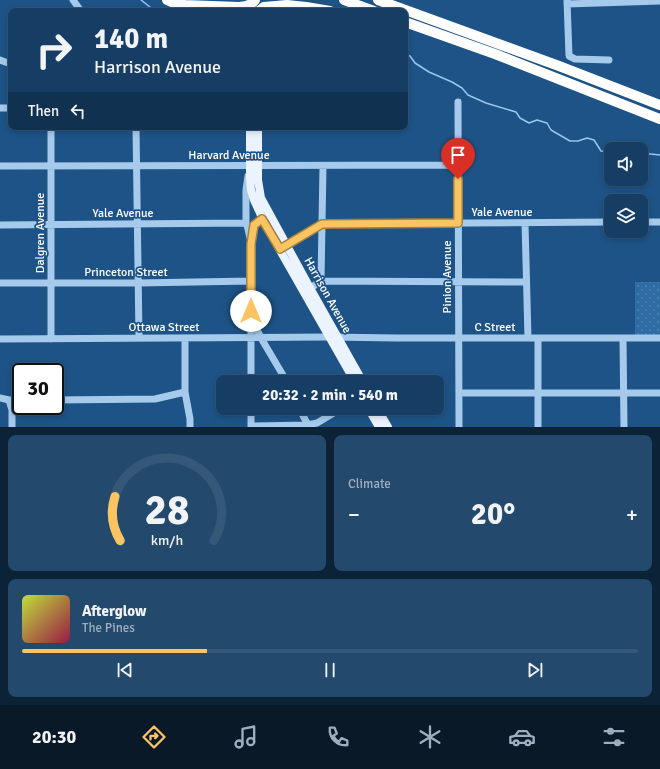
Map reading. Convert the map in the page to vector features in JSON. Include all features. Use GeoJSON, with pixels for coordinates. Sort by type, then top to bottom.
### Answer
{"type":"FeatureCollection","features":[{"type":"Feature","properties":{"kind":"highway"},"geometry":{"type":"LineString","coordinates":[[167,0],[176,4],[185,5],[251,3]]}},
{"type":"Feature","properties":{"kind":"highway"},"geometry":{"type":"LineString","coordinates":[[184,0],[224,0]]}},
{"type":"Feature","properties":{"kind":"highway"},"geometry":{"type":"LineString","coordinates":[[344,0],[366,8]]}},
{"type":"Feature","properties":{"kind":"highway"},"geometry":{"type":"LineString","coordinates":[[378,0],[400,8]]}},
{"type":"Feature","properties":{"kind":"highway"},"geometry":{"type":"LineString","coordinates":[[398,0],[436,17],[457,29]]}},
{"type":"Feature","properties":{"kind":"highway"},"geometry":{"type":"LineString","coordinates":[[262,8],[287,5],[312,8]]}},
{"type":"Feature","properties":{"kind":"highway"},"geometry":{"type":"LineString","coordinates":[[408,11],[559,66],[660,105]]}},
{"type":"Feature","properties":{"kind":"highway"},"geometry":{"type":"LineString","coordinates":[[408,23],[495,54],[660,119]]}},
{"type":"Feature","properties":{"kind":"highway"},"geometry":{"type":"LineString","coordinates":[[408,29],[448,42],[495,54]]}},
{"type":"Feature","properties":{"kind":"main road","name":"Harrison Avenue"},"geometry":{"type":"LineString","coordinates":[[250,130],[254,166],[266,216],[333,337],[352,375]]}},
{"type":"Feature","properties":{"kind":"main road","name":"Harrison Avenue"},"geometry":{"type":"LineString","coordinates":[[254,166],[258,130]]}},
{"type":"Feature","properties":{"kind":"main road","name":"Harrison Avenue"},"geometry":{"type":"LineString","coordinates":[[333,337],[358,375]]}},
{"type":"Feature","properties":{"kind":"main road"},"geometry":{"type":"LineString","coordinates":[[372,415],[378,427]]}},
{"type":"Feature","properties":{"kind":"main road"},"geometry":{"type":"LineString","coordinates":[[381,415],[388,427]]}},
{"type":"Feature","properties":{"kind":"street"},"geometry":{"type":"LineString","coordinates":[[609,60],[575,59],[569,56],[567,2],[660,2]]}},
{"type":"Feature","properties":{"kind":"street","name":"Pinion Avenue"},"geometry":{"type":"LineString","coordinates":[[458,102],[459,427]]}},
{"type":"Feature","properties":{"kind":"street","name":"Dalgren Avenue"},"geometry":{"type":"LineString","coordinates":[[51,130],[51,339]]}},
{"type":"Feature","properties":{"kind":"street"},"geometry":{"type":"LineString","coordinates":[[136,130],[139,338]]}},
{"type":"Feature","properties":{"kind":"street","name":"Harvard Avenue"},"geometry":{"type":"LineString","coordinates":[[0,166],[458,165]]}},
{"type":"Feature","properties":{"kind":"street"},"geometry":{"type":"LineString","coordinates":[[251,244],[246,223],[246,190],[254,166]]}},
{"type":"Feature","properties":{"kind":"street"},"geometry":{"type":"LineString","coordinates":[[321,281],[323,166]]}},
{"type":"Feature","properties":{"kind":"street"},"geometry":{"type":"LineString","coordinates":[[251,375],[251,244],[254,225],[266,216]]}},
{"type":"Feature","properties":{"kind":"street","name":"Yale Avenue"},"geometry":{"type":"LineString","coordinates":[[322,224],[604,222]]}},
{"type":"Feature","properties":{"kind":"street"},"geometry":{"type":"LineString","coordinates":[[648,222],[660,222]]}},
{"type":"Feature","properties":{"kind":"street","name":"Yale Avenue"},"geometry":{"type":"LineString","coordinates":[[0,225],[246,223]]}},
{"type":"Feature","properties":{"kind":"street"},"geometry":{"type":"LineString","coordinates":[[525,223],[528,338]]}},
{"type":"Feature","properties":{"kind":"street"},"geometry":{"type":"LineString","coordinates":[[283,247],[322,224]]}},
{"type":"Feature","properties":{"kind":"street","name":"Princeton Street"},"geometry":{"type":"LineString","coordinates":[[0,283],[251,281]]}},
{"type":"Feature","properties":{"kind":"street"},"geometry":{"type":"LineString","coordinates":[[307,290],[321,281],[526,282]]}},
{"type":"Feature","properties":{"kind":"street"},"geometry":{"type":"LineString","coordinates":[[251,316],[283,375]]}},
{"type":"Feature","properties":{"kind":"street","name":"C Street"},"geometry":{"type":"LineString","coordinates":[[333,337],[660,338]]}},
{"type":"Feature","properties":{"kind":"street","name":"Ottawa Street"},"geometry":{"type":"LineString","coordinates":[[0,340],[333,337]]}},
{"type":"Feature","properties":{"kind":"street"},"geometry":{"type":"LineString","coordinates":[[185,338],[185,392],[190,427]]}},
{"type":"Feature","properties":{"kind":"street"},"geometry":{"type":"LineString","coordinates":[[538,338],[538,427]]}},
{"type":"Feature","properties":{"kind":"street"},"geometry":{"type":"LineString","coordinates":[[623,338],[624,427]]}},
{"type":"Feature","properties":{"kind":"street"},"geometry":{"type":"LineString","coordinates":[[64,400],[155,399],[185,392]]}},
{"type":"Feature","properties":{"kind":"street"},"geometry":{"type":"LineString","coordinates":[[459,393],[660,393]]}},
{"type":"Feature","properties":{"kind":"street"},"geometry":{"type":"LineString","coordinates":[[0,398],[9,400],[12,410],[12,427]]}},
{"type":"Feature","properties":{"kind":"street"},"geometry":{"type":"LineString","coordinates":[[251,415],[251,427],[308,426],[317,423],[330,415]]}},
{"type":"Feature","properties":{"kind":"street"},"geometry":{"type":"LineString","coordinates":[[302,415],[308,426]]}},
{"type":"Feature","properties":{"kind":"shaded area"},"geometry":{"type":"Polygon","coordinates":[[[635,282],[660,282],[660,335],[635,335],[635,282]]]}},
{"type":"Feature","properties":{"kind":"waterway"},"geometry":{"type":"LineString","coordinates":[[141,0],[151,8]]}},
{"type":"Feature","properties":{"kind":"waterway"},"geometry":{"type":"LineString","coordinates":[[408,56],[415,63],[429,72],[462,88],[468,95],[486,103],[516,112],[520,118],[529,123],[537,120],[547,123],[551,130],[570,141],[578,141],[587,138],[594,140],[601,151],[604,151]]}},
{"type":"Feature","properties":{"kind":"waterway"},"geometry":{"type":"LineString","coordinates":[[648,154],[660,155]]}},
{"type":"Feature","properties":{"kind":"route"},"geometry":{"type":"LineString","coordinates":[[251,311],[251,244],[254,225],[262,219],[280,249],[322,224],[458,223],[458,179]]}}]}
